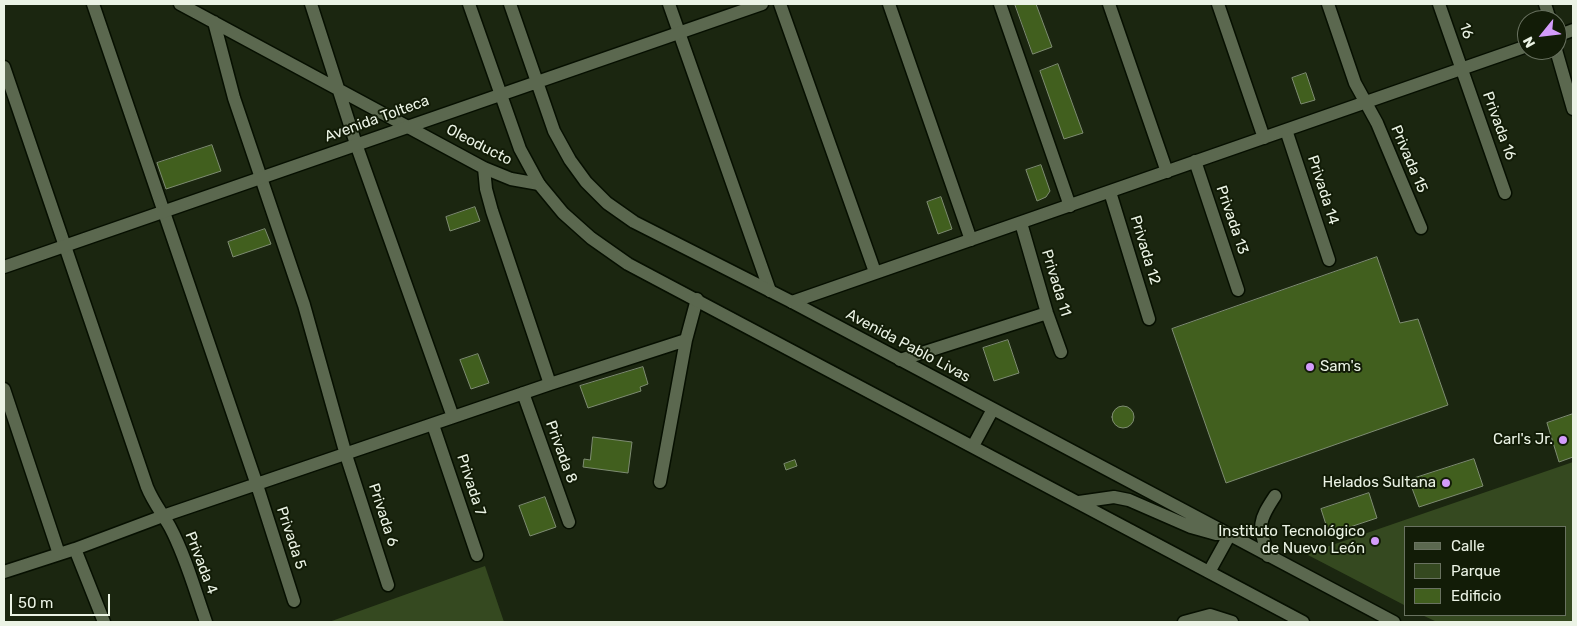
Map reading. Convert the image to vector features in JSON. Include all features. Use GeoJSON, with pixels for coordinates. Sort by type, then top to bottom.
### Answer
{"type":"FeatureCollection","features":[{"type":"Feature","properties":{"kind":"street","name":"Privada 5"},"geometry":{"type":"LineString","coordinates":[[93,4],[257,485],[294,601]]}},
{"type":"Feature","properties":{"kind":"street","name":"Oleoducto"},"geometry":{"type":"LineString","coordinates":[[180,4],[339,88],[484,168],[511,179],[539,184]]}},
{"type":"Feature","properties":{"kind":"street"},"geometry":{"type":"LineString","coordinates":[[311,4],[356,144],[453,417]]}},
{"type":"Feature","properties":{"kind":"street"},"geometry":{"type":"LineString","coordinates":[[470,4],[499,94],[520,150],[539,184],[563,213],[591,238],[628,264],[1303,622]]}},
{"type":"Feature","properties":{"kind":"street","name":"Avenida Pablo Livas"},"geometry":{"type":"LineString","coordinates":[[510,4],[554,131],[570,160],[586,182],[608,203],[634,222],[792,302],[1394,622]]}},
{"type":"Feature","properties":{"kind":"street"},"geometry":{"type":"LineString","coordinates":[[669,4],[770,291]]}},
{"type":"Feature","properties":{"kind":"street","name":"Avenida Tolteca"},"geometry":{"type":"LineString","coordinates":[[4,267],[762,4]]}},
{"type":"Feature","properties":{"kind":"street"},"geometry":{"type":"LineString","coordinates":[[780,4],[875,272]]}},
{"type":"Feature","properties":{"kind":"street"},"geometry":{"type":"LineString","coordinates":[[890,4],[971,240]]}},
{"type":"Feature","properties":{"kind":"street"},"geometry":{"type":"LineString","coordinates":[[1000,4],[1070,206]]}},
{"type":"Feature","properties":{"kind":"street"},"geometry":{"type":"LineString","coordinates":[[1109,4],[1167,172]]}},
{"type":"Feature","properties":{"kind":"street"},"geometry":{"type":"LineString","coordinates":[[1218,4],[1264,138]]}},
{"type":"Feature","properties":{"kind":"street","name":"Privada 15"},"geometry":{"type":"LineString","coordinates":[[1328,4],[1351,73],[1377,123],[1421,228]]}},
{"type":"Feature","properties":{"kind":"street","name":"16"},"geometry":{"type":"LineString","coordinates":[[1439,4],[1462,70]]}},
{"type":"Feature","properties":{"kind":"street","name":"Privada 6"},"geometry":{"type":"LineString","coordinates":[[214,22],[234,98],[263,178],[304,305],[346,455],[388,585]]}},
{"type":"Feature","properties":{"kind":"street"},"geometry":{"type":"LineString","coordinates":[[792,302],[1167,172],[1195,160],[1264,138],[1517,50]]}},
{"type":"Feature","properties":{"kind":"street"},"geometry":{"type":"LineString","coordinates":[[1559,60],[1573,109]]}},
{"type":"Feature","properties":{"kind":"street","name":"Privada 4"},"geometry":{"type":"LineString","coordinates":[[4,67],[147,487],[153,503],[163,516],[178,546],[206,622]]}},
{"type":"Feature","properties":{"kind":"street","name":"Privada 16"},"geometry":{"type":"LineString","coordinates":[[1462,70],[1505,193]]}},
{"type":"Feature","properties":{"kind":"street","name":"Privada 14"},"geometry":{"type":"LineString","coordinates":[[1286,130],[1329,260]]}},
{"type":"Feature","properties":{"kind":"street","name":"Privada 13"},"geometry":{"type":"LineString","coordinates":[[1195,160],[1238,290]]}},
{"type":"Feature","properties":{"kind":"street"},"geometry":{"type":"LineString","coordinates":[[484,168],[492,211],[550,384]]}},
{"type":"Feature","properties":{"kind":"street","name":"Privada 12"},"geometry":{"type":"LineString","coordinates":[[1110,192],[1150,319]]}},
{"type":"Feature","properties":{"kind":"street","name":"Privada 11"},"geometry":{"type":"LineString","coordinates":[[1021,222],[1047,313],[1061,352]]}},
{"type":"Feature","properties":{"kind":"street"},"geometry":{"type":"LineString","coordinates":[[660,482],[686,340],[697,299]]}},
{"type":"Feature","properties":{"kind":"street"},"geometry":{"type":"LineString","coordinates":[[900,360],[1047,313]]}},
{"type":"Feature","properties":{"kind":"street"},"geometry":{"type":"LineString","coordinates":[[4,572],[75,550],[163,516],[550,384],[686,340]]}},
{"type":"Feature","properties":{"kind":"street"},"geometry":{"type":"LineString","coordinates":[[4,390],[59,554]]}},
{"type":"Feature","properties":{"kind":"street","name":"Privada 8"},"geometry":{"type":"LineString","coordinates":[[523,394],[569,522]]}},
{"type":"Feature","properties":{"kind":"street"},"geometry":{"type":"LineString","coordinates":[[973,446],[993,409]]}},
{"type":"Feature","properties":{"kind":"street","name":"Privada 7"},"geometry":{"type":"LineString","coordinates":[[433,425],[477,555]]}},
{"type":"Feature","properties":{"kind":"street"},"geometry":{"type":"LineString","coordinates":[[1268,556],[1260,525],[1261,516],[1275,496]]}},
{"type":"Feature","properties":{"kind":"street"},"geometry":{"type":"LineString","coordinates":[[1079,502],[1114,497],[1129,500],[1191,527],[1216,534],[1230,534],[1209,572]]}},
{"type":"Feature","properties":{"kind":"street"},"geometry":{"type":"LineString","coordinates":[[75,550],[104,622]]}},
{"type":"Feature","properties":{"kind":"street"},"geometry":{"type":"LineString","coordinates":[[1184,622],[1210,615],[1232,622]]}},
{"type":"Feature","properties":{"kind":"green space","name":"Instituto Tecnológico de Nuevo León"},"geometry":{"type":"Polygon","coordinates":[[[1573,462],[1573,622],[1437,622],[1424,616],[1567,616],[1567,526],[1404,526],[1404,605],[1306,554],[1573,462]]]}},
{"type":"Feature","properties":{"kind":"green space"},"geometry":{"type":"Polygon","coordinates":[[[485,566],[504,622],[329,622],[485,566]]]}},
{"type":"Feature","properties":{"kind":"building"},"geometry":{"type":"Polygon","coordinates":[[[1015,4],[1036,4],[1052,47],[1033,54],[1015,4]]]}},
{"type":"Feature","properties":{"kind":"building"},"geometry":{"type":"Polygon","coordinates":[[[1058,64],[1083,133],[1064,139],[1040,71],[1058,64]]]}},
{"type":"Feature","properties":{"kind":"building"},"geometry":{"type":"Polygon","coordinates":[[[1306,73],[1315,100],[1301,104],[1292,78],[1306,73]]]}},
{"type":"Feature","properties":{"kind":"building"},"geometry":{"type":"Polygon","coordinates":[[[212,145],[221,171],[166,189],[157,163],[212,145]]]}},
{"type":"Feature","properties":{"kind":"building"},"geometry":{"type":"Polygon","coordinates":[[[1041,165],[1050,191],[1046,197],[1037,201],[1026,170],[1041,165]]]}},
{"type":"Feature","properties":{"kind":"building"},"geometry":{"type":"Polygon","coordinates":[[[941,197],[952,229],[938,234],[927,202],[941,197]]]}},
{"type":"Feature","properties":{"kind":"building"},"geometry":{"type":"Polygon","coordinates":[[[475,207],[480,221],[450,231],[446,217],[475,207]]]}},
{"type":"Feature","properties":{"kind":"building"},"geometry":{"type":"Polygon","coordinates":[[[265,229],[271,244],[233,257],[228,242],[265,229]]]}},
{"type":"Feature","properties":{"kind":"building","name":"Sam's"},"geometry":{"type":"Polygon","coordinates":[[[1377,257],[1400,323],[1418,319],[1448,405],[1226,483],[1172,329],[1377,257]]]}},
{"type":"Feature","properties":{"kind":"building"},"geometry":{"type":"Polygon","coordinates":[[[1008,340],[1019,373],[994,381],[983,348],[1008,340]]]}},
{"type":"Feature","properties":{"kind":"building"},"geometry":{"type":"Polygon","coordinates":[[[478,354],[489,383],[471,389],[460,360],[478,354]]]}},
{"type":"Feature","properties":{"kind":"building"},"geometry":{"type":"Polygon","coordinates":[[[643,367],[648,384],[640,387],[641,391],[588,408],[580,386],[643,367]]]}},
{"type":"Feature","properties":{"kind":"building"},"geometry":{"type":"Polygon","coordinates":[[[1123,406],[1133,413],[1134,417],[1127,427],[1123,428],[1113,421],[1112,417],[1119,407],[1123,406]]]}},
{"type":"Feature","properties":{"kind":"building","name":"Carl's Jr."},"geometry":{"type":"Polygon","coordinates":[[[1573,414],[1573,457],[1559,462],[1547,423],[1573,414]]]}},
{"type":"Feature","properties":{"kind":"building"},"geometry":{"type":"Polygon","coordinates":[[[593,437],[632,442],[628,473],[583,467],[584,459],[590,460],[593,437]]]}},
{"type":"Feature","properties":{"kind":"building","name":"Helados Sultana"},"geometry":{"type":"Polygon","coordinates":[[[1474,459],[1483,486],[1419,507],[1409,480],[1474,459]]]}},
{"type":"Feature","properties":{"kind":"building"},"geometry":{"type":"Polygon","coordinates":[[[795,460],[797,466],[786,470],[784,464],[795,460]]]}},
{"type":"Feature","properties":{"kind":"building"},"geometry":{"type":"Polygon","coordinates":[[[1369,493],[1377,518],[1329,534],[1321,509],[1369,493]]]}},
{"type":"Feature","properties":{"kind":"building"},"geometry":{"type":"Polygon","coordinates":[[[545,497],[556,527],[530,536],[519,506],[545,497]]]}},
{"type":"Feature","properties":{"kind":"place","name":"Sam's"},"geometry":{"type":"Point","coordinates":[1310,367]}},
{"type":"Feature","properties":{"kind":"place","name":"Carl's Jr."},"geometry":{"type":"Point","coordinates":[1563,440]}},
{"type":"Feature","properties":{"kind":"place","name":"Helados Sultana"},"geometry":{"type":"Point","coordinates":[1446,483]}},
{"type":"Feature","properties":{"kind":"place","name":"Instituto Tecnológico de Nuevo León"},"geometry":{"type":"Point","coordinates":[1375,541]}}]}
